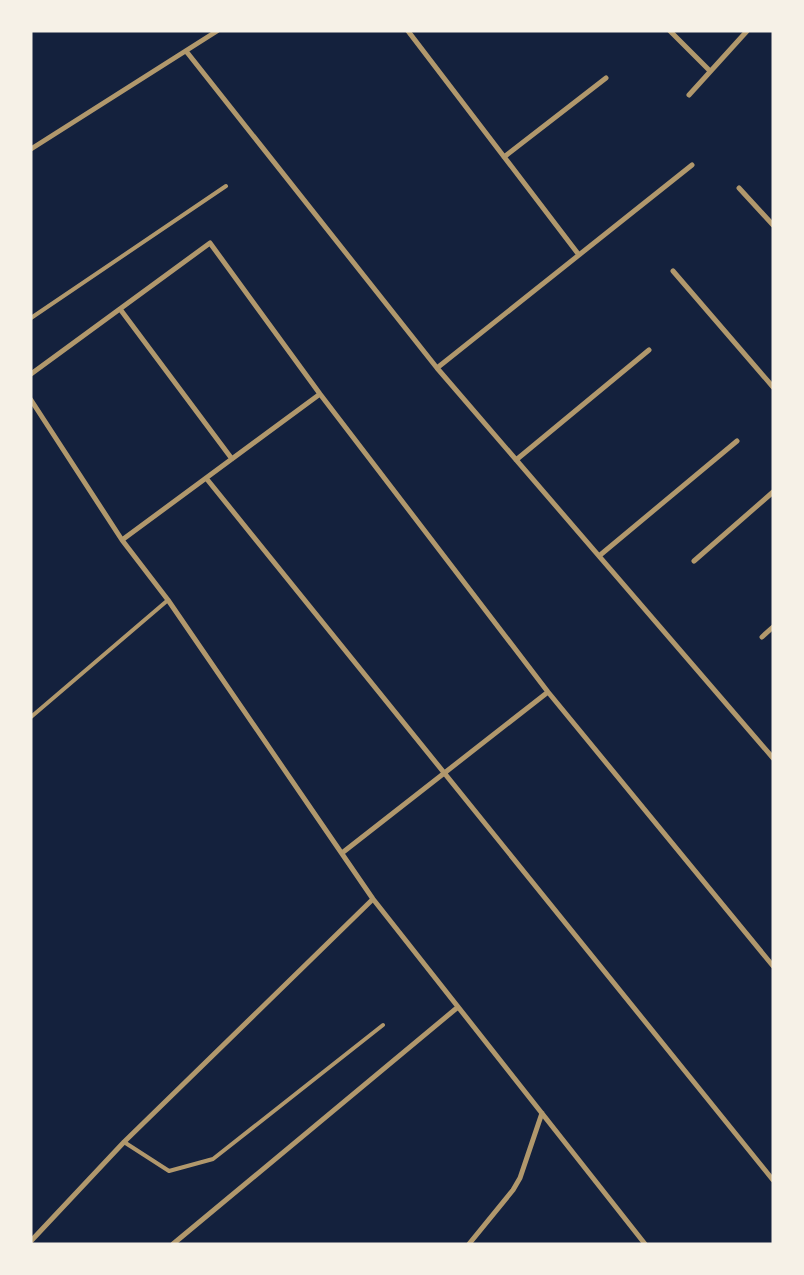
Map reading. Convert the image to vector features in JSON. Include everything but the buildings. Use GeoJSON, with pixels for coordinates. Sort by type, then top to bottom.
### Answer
{"type":"FeatureCollection","features":[{"type":"Feature","properties":{"kind":"street"},"geometry":{"type":"LineString","coordinates":[[31,149],[217,31]]}},
{"type":"Feature","properties":{"kind":"street"},"geometry":{"type":"LineString","coordinates":[[408,31],[579,255]]}},
{"type":"Feature","properties":{"kind":"street"},"geometry":{"type":"LineString","coordinates":[[670,31],[710,71]]}},
{"type":"Feature","properties":{"kind":"street"},"geometry":{"type":"LineString","coordinates":[[689,95],[747,31]]}},
{"type":"Feature","properties":{"kind":"street"},"geometry":{"type":"LineString","coordinates":[[186,51],[437,368],[773,758]]}},
{"type":"Feature","properties":{"kind":"street"},"geometry":{"type":"LineString","coordinates":[[504,157],[606,78]]}},
{"type":"Feature","properties":{"kind":"street"},"geometry":{"type":"LineString","coordinates":[[437,368],[692,165]]}},
{"type":"Feature","properties":{"kind":"street"},"geometry":{"type":"LineString","coordinates":[[739,188],[773,225]]}},
{"type":"Feature","properties":{"kind":"street"},"geometry":{"type":"LineString","coordinates":[[31,374],[210,243],[320,394],[548,692],[773,966]]}},
{"type":"Feature","properties":{"kind":"street"},"geometry":{"type":"LineString","coordinates":[[673,272],[773,388]]}},
{"type":"Feature","properties":{"kind":"street"},"geometry":{"type":"LineString","coordinates":[[120,309],[232,459]]}},
{"type":"Feature","properties":{"kind":"street"},"geometry":{"type":"LineString","coordinates":[[516,460],[649,350]]}},
{"type":"Feature","properties":{"kind":"street"},"geometry":{"type":"LineString","coordinates":[[122,540],[320,394]]}},
{"type":"Feature","properties":{"kind":"street"},"geometry":{"type":"LineString","coordinates":[[31,400],[122,540],[168,600],[373,899],[645,1244]]}},
{"type":"Feature","properties":{"kind":"street"},"geometry":{"type":"LineString","coordinates":[[599,556],[737,441]]}},
{"type":"Feature","properties":{"kind":"street"},"geometry":{"type":"LineString","coordinates":[[206,478],[773,1180]]}},
{"type":"Feature","properties":{"kind":"street"},"geometry":{"type":"LineString","coordinates":[[694,561],[773,492]]}},
{"type":"Feature","properties":{"kind":"street"},"geometry":{"type":"LineString","coordinates":[[762,637],[773,627]]}},
{"type":"Feature","properties":{"kind":"street"},"geometry":{"type":"LineString","coordinates":[[342,853],[548,692]]}},
{"type":"Feature","properties":{"kind":"street"},"geometry":{"type":"LineString","coordinates":[[31,1241],[124,1142],[373,899]]}},
{"type":"Feature","properties":{"kind":"street"},"geometry":{"type":"LineString","coordinates":[[173,1244],[458,1007]]}},
{"type":"Feature","properties":{"kind":"street"},"geometry":{"type":"LineString","coordinates":[[469,1244],[513,1190],[520,1178],[542,1113]]}},
{"type":"Feature","properties":{"kind":"lane"},"geometry":{"type":"LineString","coordinates":[[31,318],[226,186]]}},
{"type":"Feature","properties":{"kind":"lane"},"geometry":{"type":"LineString","coordinates":[[31,717],[168,600]]}},
{"type":"Feature","properties":{"kind":"lane"},"geometry":{"type":"LineString","coordinates":[[124,1142],[169,1171],[213,1159],[383,1025]]}}]}
